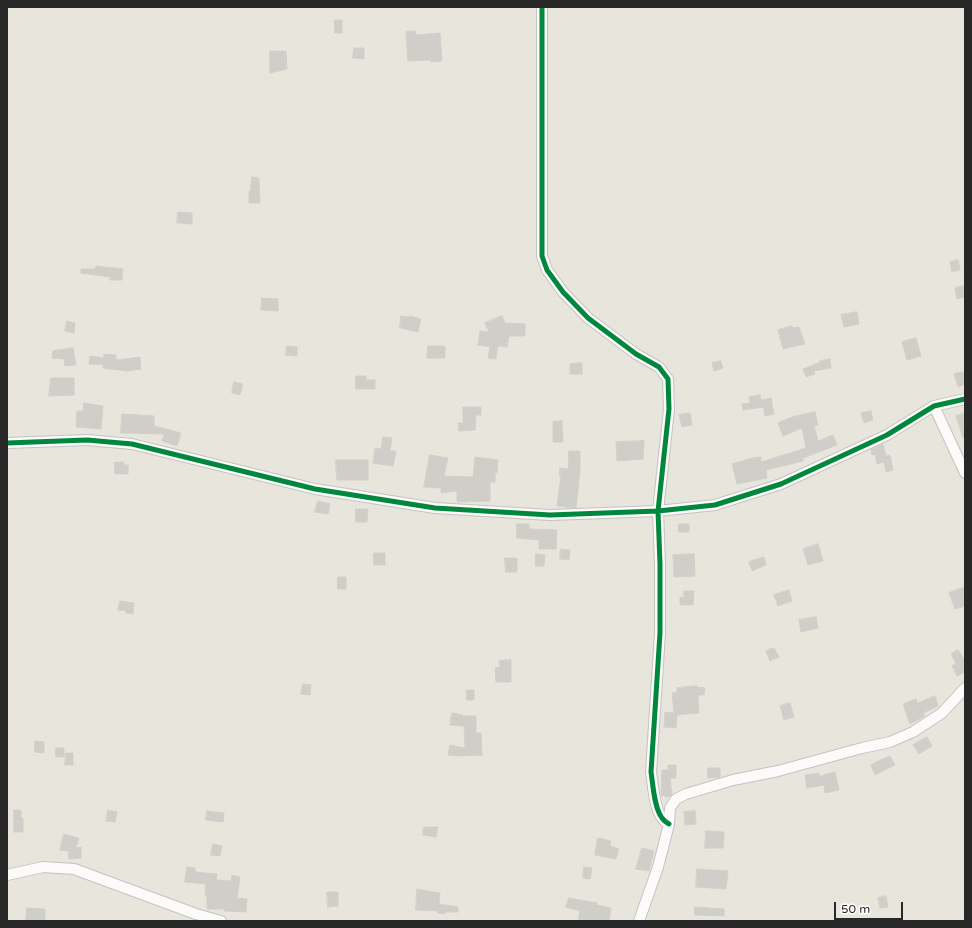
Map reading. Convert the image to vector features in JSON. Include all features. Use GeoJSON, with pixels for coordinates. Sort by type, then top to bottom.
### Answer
{"type":"FeatureCollection","features":[{"type":"Feature","properties":{"kind":"street"},"geometry":{"type":"LineString","coordinates":[[542,7],[542,256],[547,270],[564,292],[588,318],[636,354],[659,367],[668,379],[669,409],[658,511],[660,633],[651,772],[659,812],[662,818],[669,824]]}},
{"type":"Feature","properties":{"kind":"street"},"geometry":{"type":"LineString","coordinates":[[7,443],[87,440],[132,444],[315,489],[436,508],[550,515],[658,511],[715,505],[781,484],[887,435],[934,406],[965,399]]}},
{"type":"Feature","properties":{"kind":"street"},"geometry":{"type":"LineString","coordinates":[[934,406],[965,473]]}},
{"type":"Feature","properties":{"kind":"street"},"geometry":{"type":"LineString","coordinates":[[639,921],[654,881],[669,824],[670,808],[676,800],[686,794],[733,780],[778,771],[862,748],[890,742],[913,732],[942,713],[965,688]]}},
{"type":"Feature","properties":{"kind":"street"},"geometry":{"type":"LineString","coordinates":[[7,875],[43,867],[74,869],[189,912],[221,921]]}},
{"type":"Feature","properties":{"kind":"building"},"geometry":{"type":"Polygon","coordinates":[[[335,20],[342,20],[342,33],[335,33],[335,20]]]}},
{"type":"Feature","properties":{"kind":"building"},"geometry":{"type":"Polygon","coordinates":[[[415,31],[416,35],[440,33],[442,61],[408,61],[406,32],[415,31]]]}},
{"type":"Feature","properties":{"kind":"building"},"geometry":{"type":"Polygon","coordinates":[[[354,48],[364,48],[364,59],[353,58],[354,48]]]}},
{"type":"Feature","properties":{"kind":"building"},"geometry":{"type":"Polygon","coordinates":[[[270,51],[286,51],[287,69],[270,73],[270,51]]]}},
{"type":"Feature","properties":{"kind":"building"},"geometry":{"type":"Polygon","coordinates":[[[252,177],[259,178],[260,203],[249,203],[249,191],[252,177]]]}},
{"type":"Feature","properties":{"kind":"building"},"geometry":{"type":"Polygon","coordinates":[[[178,212],[192,213],[192,224],[177,223],[178,212]]]}},
{"type":"Feature","properties":{"kind":"building"},"geometry":{"type":"Polygon","coordinates":[[[958,260],[960,270],[952,272],[950,262],[958,260]]]}},
{"type":"Feature","properties":{"kind":"building"},"geometry":{"type":"Polygon","coordinates":[[[96,266],[123,269],[122,280],[110,280],[110,277],[81,273],[81,269],[95,269],[96,266]]]}},
{"type":"Feature","properties":{"kind":"building"},"geometry":{"type":"Polygon","coordinates":[[[964,286],[965,297],[957,299],[955,288],[964,286]]]}},
{"type":"Feature","properties":{"kind":"building"},"geometry":{"type":"Polygon","coordinates":[[[262,298],[278,299],[278,311],[261,310],[262,298]]]}},
{"type":"Feature","properties":{"kind":"building"},"geometry":{"type":"Polygon","coordinates":[[[857,312],[859,324],[844,327],[841,315],[857,312]]]}},
{"type":"Feature","properties":{"kind":"building"},"geometry":{"type":"Polygon","coordinates":[[[401,316],[410,316],[421,319],[418,332],[400,328],[401,316]]]}},
{"type":"Feature","properties":{"kind":"building"},"geometry":{"type":"Polygon","coordinates":[[[502,316],[505,323],[525,324],[525,336],[509,336],[507,347],[498,346],[496,359],[488,358],[490,347],[478,345],[480,331],[489,332],[485,323],[502,316]]]}},
{"type":"Feature","properties":{"kind":"building"},"geometry":{"type":"Polygon","coordinates":[[[67,321],[75,323],[74,333],[65,331],[67,321]]]}},
{"type":"Feature","properties":{"kind":"building"},"geometry":{"type":"Polygon","coordinates":[[[792,326],[793,328],[799,327],[805,344],[783,349],[778,330],[792,326]]]}},
{"type":"Feature","properties":{"kind":"building"},"geometry":{"type":"Polygon","coordinates":[[[916,338],[921,356],[907,360],[902,342],[916,338]]]}},
{"type":"Feature","properties":{"kind":"building"},"geometry":{"type":"Polygon","coordinates":[[[287,346],[297,347],[297,356],[286,355],[287,346]]]}},
{"type":"Feature","properties":{"kind":"building"},"geometry":{"type":"Polygon","coordinates":[[[428,346],[445,346],[445,358],[427,358],[428,346]]]}},
{"type":"Feature","properties":{"kind":"building"},"geometry":{"type":"Polygon","coordinates":[[[73,348],[76,365],[65,366],[64,359],[52,358],[53,351],[73,348]]]}},
{"type":"Feature","properties":{"kind":"building"},"geometry":{"type":"Polygon","coordinates":[[[104,354],[116,355],[116,360],[140,357],[141,369],[127,371],[103,368],[103,365],[89,364],[90,356],[104,358],[104,354]]]}},
{"type":"Feature","properties":{"kind":"building"},"geometry":{"type":"Polygon","coordinates":[[[830,359],[831,368],[814,371],[815,374],[806,377],[803,369],[821,362],[820,361],[830,359]]]}},
{"type":"Feature","properties":{"kind":"building"},"geometry":{"type":"Polygon","coordinates":[[[721,361],[723,368],[714,371],[712,363],[721,361]]]}},
{"type":"Feature","properties":{"kind":"building"},"geometry":{"type":"Polygon","coordinates":[[[582,363],[582,374],[570,374],[570,364],[582,363]]]}},
{"type":"Feature","properties":{"kind":"building"},"geometry":{"type":"Polygon","coordinates":[[[963,372],[965,384],[958,387],[954,374],[963,372]]]}},
{"type":"Feature","properties":{"kind":"building"},"geometry":{"type":"Polygon","coordinates":[[[356,376],[366,376],[366,380],[375,380],[375,389],[356,389],[356,376]]]}},
{"type":"Feature","properties":{"kind":"building"},"geometry":{"type":"Polygon","coordinates":[[[51,378],[74,378],[74,395],[49,396],[51,378]]]}},
{"type":"Feature","properties":{"kind":"building"},"geometry":{"type":"Polygon","coordinates":[[[234,382],[243,384],[240,395],[232,393],[234,382]]]}},
{"type":"Feature","properties":{"kind":"building"},"geometry":{"type":"Polygon","coordinates":[[[760,395],[761,400],[771,398],[774,414],[765,416],[763,407],[743,410],[742,404],[750,403],[749,397],[760,395]]]}},
{"type":"Feature","properties":{"kind":"building"},"geometry":{"type":"Polygon","coordinates":[[[84,403],[103,406],[101,429],[76,427],[77,411],[83,411],[84,403]]]}},
{"type":"Feature","properties":{"kind":"building"},"geometry":{"type":"Polygon","coordinates":[[[463,407],[481,407],[481,415],[476,415],[475,430],[459,431],[458,423],[463,423],[463,407]]]}},
{"type":"Feature","properties":{"kind":"building"},"geometry":{"type":"Polygon","coordinates":[[[871,411],[873,420],[864,423],[861,413],[871,411]]]}},
{"type":"Feature","properties":{"kind":"building"},"geometry":{"type":"Polygon","coordinates":[[[815,412],[818,425],[814,426],[818,441],[833,435],[837,445],[803,458],[803,461],[766,470],[767,478],[737,484],[732,464],[761,457],[761,462],[806,448],[802,428],[783,436],[778,423],[792,417],[815,412]]]}},
{"type":"Feature","properties":{"kind":"building"},"geometry":{"type":"Polygon","coordinates":[[[690,413],[692,425],[682,427],[679,415],[690,413]]]}},
{"type":"Feature","properties":{"kind":"building"},"geometry":{"type":"Polygon","coordinates":[[[965,413],[965,438],[963,438],[956,416],[965,413]]]}},
{"type":"Feature","properties":{"kind":"building"},"geometry":{"type":"Polygon","coordinates":[[[122,414],[154,416],[154,426],[181,433],[177,446],[162,441],[164,434],[121,433],[122,414]]]}},
{"type":"Feature","properties":{"kind":"building"},"geometry":{"type":"Polygon","coordinates":[[[562,421],[563,442],[553,442],[553,422],[562,421]]]}},
{"type":"Feature","properties":{"kind":"building"},"geometry":{"type":"Polygon","coordinates":[[[383,437],[392,438],[390,451],[396,451],[393,466],[373,463],[375,448],[381,449],[383,437]]]}},
{"type":"Feature","properties":{"kind":"building"},"geometry":{"type":"Polygon","coordinates":[[[644,441],[643,459],[617,461],[616,442],[644,441]]]}},
{"type":"Feature","properties":{"kind":"building"},"geometry":{"type":"Polygon","coordinates":[[[883,444],[886,456],[890,455],[893,470],[886,472],[884,462],[877,464],[875,454],[872,455],[871,450],[883,444]]]}},
{"type":"Feature","properties":{"kind":"building"},"geometry":{"type":"Polygon","coordinates":[[[569,451],[580,451],[580,470],[576,508],[557,506],[561,476],[559,476],[560,468],[568,469],[569,451]]]}},
{"type":"Feature","properties":{"kind":"building"},"geometry":{"type":"Polygon","coordinates":[[[430,455],[448,458],[444,476],[473,477],[475,457],[498,460],[497,473],[495,473],[495,482],[490,482],[490,501],[457,502],[457,491],[441,493],[441,488],[424,487],[430,455]]]}},
{"type":"Feature","properties":{"kind":"building"},"geometry":{"type":"Polygon","coordinates":[[[336,460],[368,460],[368,480],[337,480],[336,460]]]}},
{"type":"Feature","properties":{"kind":"building"},"geometry":{"type":"Polygon","coordinates":[[[115,462],[124,462],[124,465],[128,465],[128,474],[115,474],[115,462]]]}},
{"type":"Feature","properties":{"kind":"building"},"geometry":{"type":"Polygon","coordinates":[[[318,501],[330,504],[328,514],[315,512],[318,501]]]}},
{"type":"Feature","properties":{"kind":"building"},"geometry":{"type":"Polygon","coordinates":[[[356,509],[368,509],[367,522],[356,522],[356,509]]]}},
{"type":"Feature","properties":{"kind":"building"},"geometry":{"type":"Polygon","coordinates":[[[517,524],[529,524],[529,529],[557,530],[556,549],[539,549],[539,540],[517,538],[517,524]]]}},
{"type":"Feature","properties":{"kind":"building"},"geometry":{"type":"Polygon","coordinates":[[[679,524],[689,524],[689,532],[679,532],[679,524]]]}},
{"type":"Feature","properties":{"kind":"building"},"geometry":{"type":"Polygon","coordinates":[[[818,544],[823,561],[808,565],[803,549],[818,544]]]}},
{"type":"Feature","properties":{"kind":"building"},"geometry":{"type":"Polygon","coordinates":[[[561,549],[570,550],[569,560],[560,559],[561,549]]]}},
{"type":"Feature","properties":{"kind":"building"},"geometry":{"type":"Polygon","coordinates":[[[374,553],[385,553],[385,565],[374,565],[374,553]]]}},
{"type":"Feature","properties":{"kind":"building"},"geometry":{"type":"Polygon","coordinates":[[[536,554],[545,555],[544,566],[536,566],[536,554]]]}},
{"type":"Feature","properties":{"kind":"building"},"geometry":{"type":"Polygon","coordinates":[[[694,554],[695,576],[674,577],[673,555],[694,554]]]}},
{"type":"Feature","properties":{"kind":"building"},"geometry":{"type":"Polygon","coordinates":[[[764,557],[766,565],[752,571],[749,562],[764,557]]]}},
{"type":"Feature","properties":{"kind":"building"},"geometry":{"type":"Polygon","coordinates":[[[505,558],[517,558],[517,572],[506,572],[505,558]]]}},
{"type":"Feature","properties":{"kind":"building"},"geometry":{"type":"Polygon","coordinates":[[[338,577],[346,577],[346,589],[338,589],[338,577]]]}},
{"type":"Feature","properties":{"kind":"building"},"geometry":{"type":"Polygon","coordinates":[[[965,587],[965,606],[955,609],[949,593],[965,587]]]}},
{"type":"Feature","properties":{"kind":"building"},"geometry":{"type":"Polygon","coordinates":[[[789,590],[792,601],[778,606],[774,595],[789,590]]]}},
{"type":"Feature","properties":{"kind":"building"},"geometry":{"type":"Polygon","coordinates":[[[684,591],[694,591],[693,605],[680,605],[680,597],[684,598],[684,591]]]}},
{"type":"Feature","properties":{"kind":"building"},"geometry":{"type":"Polygon","coordinates":[[[120,601],[134,603],[133,614],[118,610],[120,601]]]}},
{"type":"Feature","properties":{"kind":"building"},"geometry":{"type":"Polygon","coordinates":[[[816,617],[818,628],[801,632],[799,620],[816,617]]]}},
{"type":"Feature","properties":{"kind":"building"},"geometry":{"type":"Polygon","coordinates":[[[774,648],[779,657],[770,661],[766,651],[774,648]]]}},
{"type":"Feature","properties":{"kind":"building"},"geometry":{"type":"Polygon","coordinates":[[[958,650],[965,661],[965,672],[957,676],[952,666],[956,663],[951,654],[958,650]]]}},
{"type":"Feature","properties":{"kind":"building"},"geometry":{"type":"Polygon","coordinates":[[[511,660],[511,682],[496,682],[495,668],[500,667],[499,661],[511,660]]]}},
{"type":"Feature","properties":{"kind":"building"},"geometry":{"type":"Polygon","coordinates":[[[303,684],[311,685],[310,695],[301,694],[303,684]]]}},
{"type":"Feature","properties":{"kind":"building"},"geometry":{"type":"Polygon","coordinates":[[[697,686],[705,688],[704,695],[698,695],[699,713],[677,715],[676,728],[664,727],[665,712],[674,713],[672,693],[677,692],[677,688],[697,686]]]}},
{"type":"Feature","properties":{"kind":"building"},"geometry":{"type":"Polygon","coordinates":[[[467,690],[474,690],[474,700],[467,700],[467,690]]]}},
{"type":"Feature","properties":{"kind":"building"},"geometry":{"type":"Polygon","coordinates":[[[935,696],[938,706],[923,713],[925,716],[910,724],[903,704],[916,699],[917,703],[935,696]]]}},
{"type":"Feature","properties":{"kind":"building"},"geometry":{"type":"Polygon","coordinates":[[[790,703],[794,717],[784,720],[780,706],[790,703]]]}},
{"type":"Feature","properties":{"kind":"building"},"geometry":{"type":"Polygon","coordinates":[[[452,713],[463,715],[462,716],[476,716],[476,733],[481,733],[482,755],[448,755],[450,745],[465,748],[464,726],[450,725],[452,713]]]}},
{"type":"Feature","properties":{"kind":"building"},"geometry":{"type":"Polygon","coordinates":[[[927,737],[932,746],[919,754],[913,745],[927,737]]]}},
{"type":"Feature","properties":{"kind":"building"},"geometry":{"type":"Polygon","coordinates":[[[35,741],[44,742],[44,753],[35,752],[35,741]]]}},
{"type":"Feature","properties":{"kind":"building"},"geometry":{"type":"Polygon","coordinates":[[[56,748],[64,748],[64,757],[56,757],[56,748]]]}},
{"type":"Feature","properties":{"kind":"building"},"geometry":{"type":"Polygon","coordinates":[[[66,753],[73,753],[73,765],[65,765],[66,753]]]}},
{"type":"Feature","properties":{"kind":"building"},"geometry":{"type":"Polygon","coordinates":[[[890,756],[895,765],[875,775],[871,765],[890,756]]]}},
{"type":"Feature","properties":{"kind":"building"},"geometry":{"type":"Polygon","coordinates":[[[668,765],[676,765],[676,778],[670,778],[672,794],[665,797],[665,795],[661,796],[662,770],[668,770],[668,765]]]}},
{"type":"Feature","properties":{"kind":"building"},"geometry":{"type":"Polygon","coordinates":[[[708,768],[720,768],[720,777],[708,778],[708,768]]]}},
{"type":"Feature","properties":{"kind":"building"},"geometry":{"type":"Polygon","coordinates":[[[835,772],[839,790],[825,793],[824,785],[807,788],[805,775],[819,773],[819,776],[835,772]]]}},
{"type":"Feature","properties":{"kind":"building"},"geometry":{"type":"Polygon","coordinates":[[[14,810],[21,810],[21,818],[23,818],[23,832],[14,832],[14,810]]]}},
{"type":"Feature","properties":{"kind":"building"},"geometry":{"type":"Polygon","coordinates":[[[108,810],[117,812],[115,822],[106,821],[108,810]]]}},
{"type":"Feature","properties":{"kind":"building"},"geometry":{"type":"Polygon","coordinates":[[[207,811],[224,813],[223,822],[206,820],[207,811]]]}},
{"type":"Feature","properties":{"kind":"building"},"geometry":{"type":"Polygon","coordinates":[[[695,811],[696,824],[685,825],[684,812],[695,811]]]}},
{"type":"Feature","properties":{"kind":"building"},"geometry":{"type":"Polygon","coordinates":[[[424,827],[438,827],[436,837],[423,835],[424,827]]]}},
{"type":"Feature","properties":{"kind":"building"},"geometry":{"type":"Polygon","coordinates":[[[706,831],[724,832],[723,848],[705,848],[706,831]]]}},
{"type":"Feature","properties":{"kind":"building"},"geometry":{"type":"Polygon","coordinates":[[[64,834],[79,838],[76,848],[81,847],[81,858],[69,859],[68,851],[60,850],[64,834]]]}},
{"type":"Feature","properties":{"kind":"building"},"geometry":{"type":"Polygon","coordinates":[[[598,838],[611,841],[610,846],[619,849],[616,859],[595,855],[598,838]]]}},
{"type":"Feature","properties":{"kind":"building"},"geometry":{"type":"Polygon","coordinates":[[[213,844],[222,846],[220,856],[211,855],[213,844]]]}},
{"type":"Feature","properties":{"kind":"building"},"geometry":{"type":"Polygon","coordinates":[[[642,848],[654,851],[649,871],[636,869],[642,848]]]}},
{"type":"Feature","properties":{"kind":"building"},"geometry":{"type":"Polygon","coordinates":[[[187,867],[195,868],[195,872],[217,874],[216,880],[231,881],[232,875],[240,877],[237,898],[247,899],[246,912],[224,911],[224,909],[207,909],[207,896],[205,896],[206,884],[185,882],[187,867]]]}},
{"type":"Feature","properties":{"kind":"building"},"geometry":{"type":"Polygon","coordinates":[[[584,867],[592,868],[590,879],[583,878],[584,867]]]}},
{"type":"Feature","properties":{"kind":"building"},"geometry":{"type":"Polygon","coordinates":[[[697,869],[728,871],[726,889],[696,887],[697,869]]]}},
{"type":"Feature","properties":{"kind":"building"},"geometry":{"type":"Polygon","coordinates":[[[417,889],[440,893],[439,904],[458,907],[458,912],[446,912],[445,914],[437,913],[438,911],[416,910],[417,889]]]}},
{"type":"Feature","properties":{"kind":"building"},"geometry":{"type":"Polygon","coordinates":[[[327,892],[338,892],[338,906],[328,907],[327,892]]]}},
{"type":"Feature","properties":{"kind":"building"},"geometry":{"type":"Polygon","coordinates":[[[886,896],[888,907],[880,908],[878,898],[886,896]]]}},
{"type":"Feature","properties":{"kind":"building"},"geometry":{"type":"Polygon","coordinates":[[[569,898],[597,903],[597,905],[611,908],[609,921],[588,921],[578,919],[580,911],[566,907],[569,898]]]}},
{"type":"Feature","properties":{"kind":"building"},"geometry":{"type":"Polygon","coordinates":[[[695,907],[724,909],[724,916],[695,915],[695,907]]]}},
{"type":"Feature","properties":{"kind":"building"},"geometry":{"type":"Polygon","coordinates":[[[27,908],[45,909],[45,921],[26,921],[27,908]]]}},
{"type":"Feature","properties":{"kind":"cycle path"},"geometry":{"type":"LineString","coordinates":[[542,7],[542,256],[547,270],[563,292],[588,318],[636,354],[659,367],[668,379],[669,409],[658,511],[660,633],[651,772],[654,796],[659,814],[669,824]]}},
{"type":"Feature","properties":{"kind":"cycle path"},"geometry":{"type":"LineString","coordinates":[[7,443],[87,440],[132,444],[315,489],[435,508],[550,515],[658,511],[715,505],[781,484],[887,435],[934,406],[965,399]]}}]}
